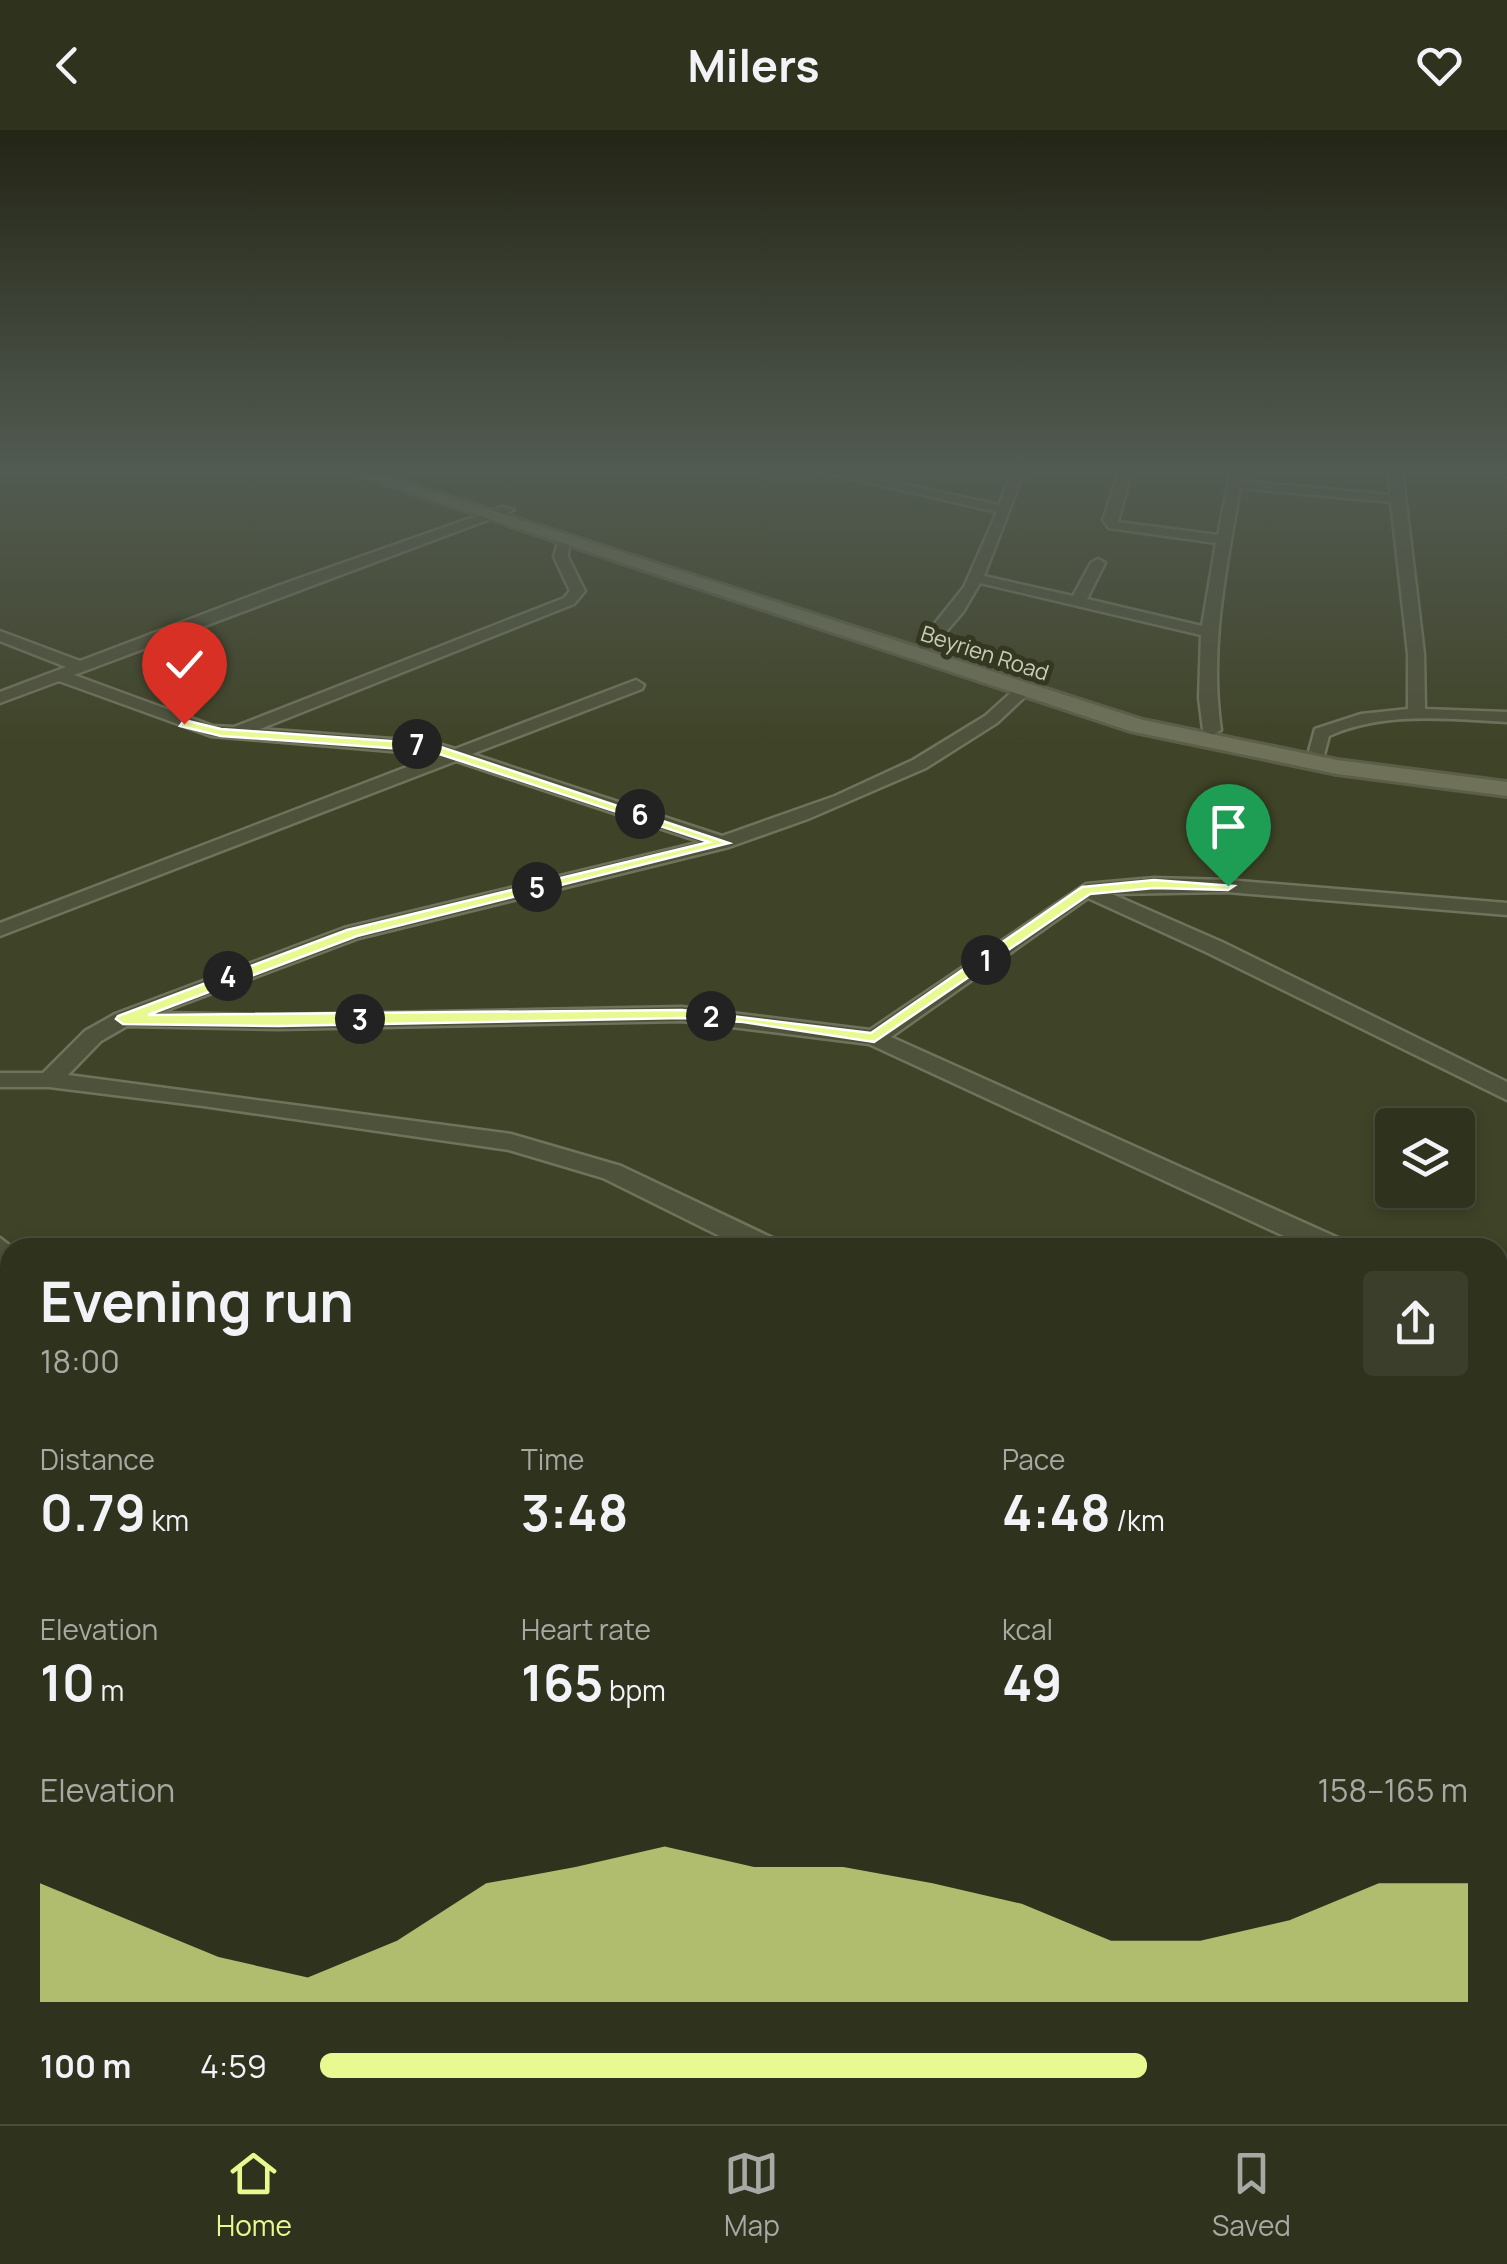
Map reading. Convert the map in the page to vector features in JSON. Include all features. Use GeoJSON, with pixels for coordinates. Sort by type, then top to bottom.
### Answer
{"type":"FeatureCollection","features":[{"type":"Feature","properties":{"kind":"main road","name":"Beyrien Road"},"geometry":{"type":"LineString","coordinates":[[633,562],[925,646],[1092,699],[1212,730],[1318,750],[1507,776]]}},
{"type":"Feature","properties":{"kind":"main road","name":"Beyrien Road"},"geometry":{"type":"LineString","coordinates":[[647,562],[1022,692],[1138,726],[1266,755],[1507,790]]}},
{"type":"Feature","properties":{"kind":"street"},"geometry":{"type":"LineString","coordinates":[[0,698],[364,562]]}},
{"type":"Feature","properties":{"kind":"street"},"geometry":{"type":"LineString","coordinates":[[236,734],[404,662],[569,601],[578,591],[564,562]]}},
{"type":"Feature","properties":{"kind":"street"},"geometry":{"type":"LineString","coordinates":[[925,646],[947,627],[983,562]]}},
{"type":"Feature","properties":{"kind":"street"},"geometry":{"type":"LineString","coordinates":[[1212,730],[1206,701],[1210,633],[1221,562]]}},
{"type":"Feature","properties":{"kind":"street"},"geometry":{"type":"LineString","coordinates":[[1405,562],[1420,674],[1416,716]]}},
{"type":"Feature","properties":{"kind":"street"},"geometry":{"type":"LineString","coordinates":[[1078,602],[1098,563]]}},
{"type":"Feature","properties":{"kind":"street"},"geometry":{"type":"LineString","coordinates":[[976,578],[1210,633]]}},
{"type":"Feature","properties":{"kind":"street"},"geometry":{"type":"LineString","coordinates":[[0,636],[78,666]]}},
{"type":"Feature","properties":{"kind":"street"},"geometry":{"type":"LineString","coordinates":[[58,675],[171,719],[236,734],[395,742],[460,755],[722,843]]}},
{"type":"Feature","properties":{"kind":"street"},"geometry":{"type":"LineString","coordinates":[[0,930],[636,686]]}},
{"type":"Feature","properties":{"kind":"street"},"geometry":{"type":"LineString","coordinates":[[49,1080],[93,1036],[123,1019],[352,933],[722,843],[890,777],[990,722],[1022,692]]}},
{"type":"Feature","properties":{"kind":"street"},"geometry":{"type":"LineString","coordinates":[[1318,750],[1317,738],[1326,730],[1416,716],[1507,716]]}},
{"type":"Feature","properties":{"kind":"street"},"geometry":{"type":"LineString","coordinates":[[874,1038],[1086,890],[1154,884],[1228,886],[1507,909]]}},
{"type":"Feature","properties":{"kind":"street"},"geometry":{"type":"LineString","coordinates":[[1086,890],[1214,948],[1507,1092]]}},
{"type":"Feature","properties":{"kind":"street"},"geometry":{"type":"LineString","coordinates":[[123,1019],[278,1022],[682,1014],[743,1018],[874,1038],[1208,1186],[1315,1238]]}},
{"type":"Feature","properties":{"kind":"street"},"geometry":{"type":"LineString","coordinates":[[0,1080],[49,1080],[361,1118],[511,1142],[612,1172],[691,1206],[750,1238]]}},
{"type":"Feature","properties":{"kind":"route"},"geometry":{"type":"LineString","coordinates":[[184,724],[221,732],[432,747],[722,843],[352,933],[199,987],[123,1019],[278,1022],[682,1014],[743,1018],[874,1038],[1086,890],[1154,884],[1228,886]]}}]}
